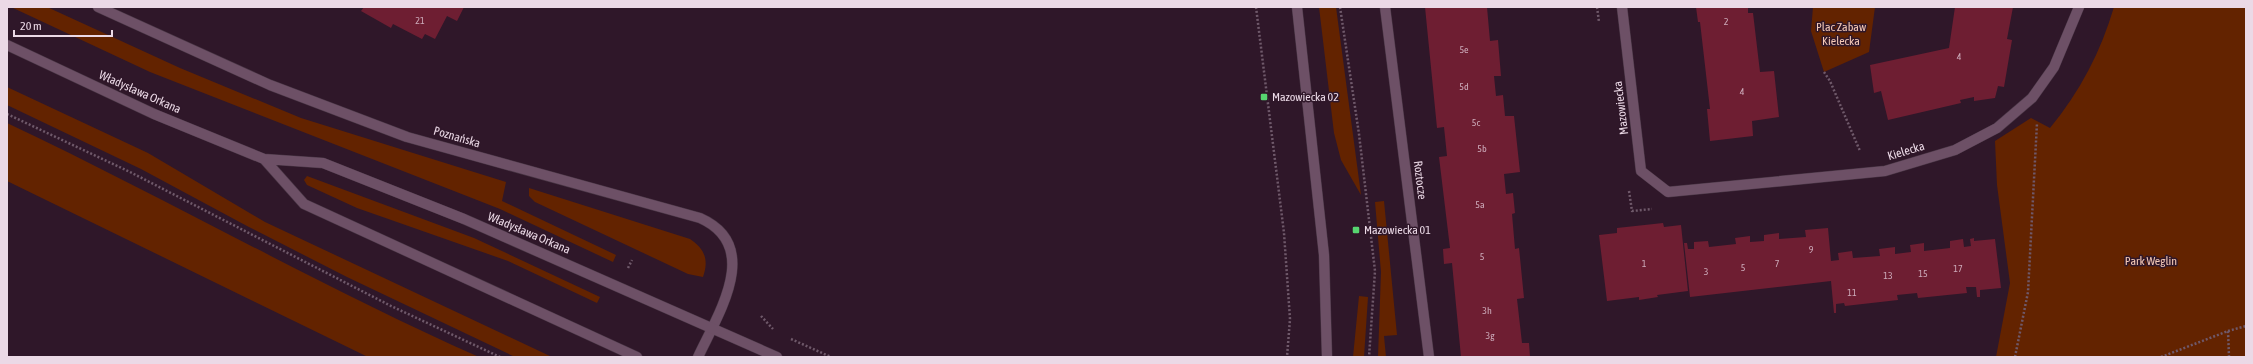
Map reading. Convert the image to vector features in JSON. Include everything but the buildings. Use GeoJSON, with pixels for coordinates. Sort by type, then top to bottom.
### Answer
{"type":"FeatureCollection","features":[{"type":"Feature","properties":{"kind":"street","name":"Poznańska"},"geometry":{"type":"LineString","coordinates":[[98,7],[270,85],[407,137],[700,218],[715,225],[728,240],[734,263],[726,297],[698,357]]}},
{"type":"Feature","properties":{"kind":"street"},"geometry":{"type":"LineString","coordinates":[[1297,7],[1323,249],[1327,357]]}},
{"type":"Feature","properties":{"kind":"street","name":"Roztocze"},"geometry":{"type":"LineString","coordinates":[[1385,7],[1429,357]]}},
{"type":"Feature","properties":{"kind":"street","name":"Mazowiecka"},"geometry":{"type":"LineString","coordinates":[[1622,7],[1641,171],[1668,192]]}},
{"type":"Feature","properties":{"kind":"street","name":"Kielecka"},"geometry":{"type":"LineString","coordinates":[[1668,192],[1885,171],[1955,150],[1997,128],[2025,104],[2054,67],[2079,7]]}},
{"type":"Feature","properties":{"kind":"street","name":"Władysława Orkana"},"geometry":{"type":"LineString","coordinates":[[7,45],[154,114],[264,159],[323,163],[464,219],[712,327],[777,357]]}},
{"type":"Feature","properties":{"kind":"street","name":"Władysława Orkana"},"geometry":{"type":"LineString","coordinates":[[264,159],[304,204],[637,357]]}},
{"type":"Feature","properties":{"kind":"path"},"geometry":{"type":"LineString","coordinates":[[1256,7],[1284,233],[1290,319],[1287,357]]}},
{"type":"Feature","properties":{"kind":"path"},"geometry":{"type":"LineString","coordinates":[[1340,7],[1359,134],[1375,271],[1369,357]]}},
{"type":"Feature","properties":{"kind":"path"},"geometry":{"type":"LineString","coordinates":[[1597,7],[1599,23]]}},
{"type":"Feature","properties":{"kind":"path"},"geometry":{"type":"LineString","coordinates":[[1824,72],[1830,81],[1869,172]]}},
{"type":"Feature","properties":{"kind":"path"},"geometry":{"type":"LineString","coordinates":[[2015,357],[2028,292],[2037,115],[2025,104]]}},
{"type":"Feature","properties":{"kind":"path"},"geometry":{"type":"LineString","coordinates":[[7,114],[130,172],[391,306],[500,357]]}},
{"type":"Feature","properties":{"kind":"path"},"geometry":{"type":"LineString","coordinates":[[1628,188],[1632,211],[1656,209]]}},
{"type":"Feature","properties":{"kind":"path"},"geometry":{"type":"LineString","coordinates":[[627,269],[632,260]]}},
{"type":"Feature","properties":{"kind":"path"},"geometry":{"type":"LineString","coordinates":[[761,316],[773,330]]}},
{"type":"Feature","properties":{"kind":"path"},"geometry":{"type":"LineString","coordinates":[[2161,357],[2228,331],[2246,326]]}},
{"type":"Feature","properties":{"kind":"path"},"geometry":{"type":"LineString","coordinates":[[2228,331],[2229,357]]}},
{"type":"Feature","properties":{"kind":"path"},"geometry":{"type":"LineString","coordinates":[[788,337],[831,357]]}},
{"type":"Feature","properties":{"kind":"green space"},"geometry":{"type":"Polygon","coordinates":[[[11,7],[47,7],[180,68],[301,118],[506,182],[502,201],[616,255],[613,262],[500,209],[150,72],[11,7]]]}},
{"type":"Feature","properties":{"kind":"green space"},"geometry":{"type":"Polygon","coordinates":[[[1319,7],[1336,7],[1361,195],[1341,160],[1334,133],[1319,7]]]}},
{"type":"Feature","properties":{"kind":"green space","name":"Plac Zabaw Kielecka"},"geometry":{"type":"Polygon","coordinates":[[[1813,7],[1875,7],[1869,52],[1824,72],[1811,31],[1813,7]]]}},
{"type":"Feature","properties":{"kind":"green space","name":"Park Weglin"},"geometry":{"type":"Polygon","coordinates":[[[2114,7],[2246,7],[2246,357],[1996,357],[2010,283],[1997,185],[1995,141],[2031,118],[2050,128],[2071,100],[2096,55],[2114,7]]]}},
{"type":"Feature","properties":{"kind":"green space"},"geometry":{"type":"Polygon","coordinates":[[[7,87],[148,153],[265,222],[552,357],[515,357],[347,277],[247,226],[141,169],[7,105],[7,87]]]}},
{"type":"Feature","properties":{"kind":"green space"},"geometry":{"type":"Polygon","coordinates":[[[7,123],[125,181],[301,272],[419,330],[479,357],[368,357],[7,181],[7,123]]]}},
{"type":"Feature","properties":{"kind":"green space"},"geometry":{"type":"Polygon","coordinates":[[[307,176],[474,238],[600,297],[597,303],[508,261],[357,208],[307,185],[304,180],[307,176]]]}},
{"type":"Feature","properties":{"kind":"green space"},"geometry":{"type":"Polygon","coordinates":[[[529,188],[690,239],[699,247],[704,255],[706,265],[703,277],[688,274],[535,202],[529,196],[529,188]]]}},
{"type":"Feature","properties":{"kind":"green space"},"geometry":{"type":"Polygon","coordinates":[[[1384,201],[1397,335],[1384,336],[1386,357],[1378,357],[1381,272],[1375,202],[1384,201]]]}},
{"type":"Feature","properties":{"kind":"green space"},"geometry":{"type":"Polygon","coordinates":[[[1359,296],[1368,297],[1364,357],[1353,357],[1359,296]]]}},
{"type":"Feature","properties":{"kind":"place","name":"Mazowiecka 02"},"geometry":{"type":"Point","coordinates":[1264,97]}},
{"type":"Feature","properties":{"kind":"place","name":"Mazowiecka 01"},"geometry":{"type":"Point","coordinates":[1356,230]}}]}
